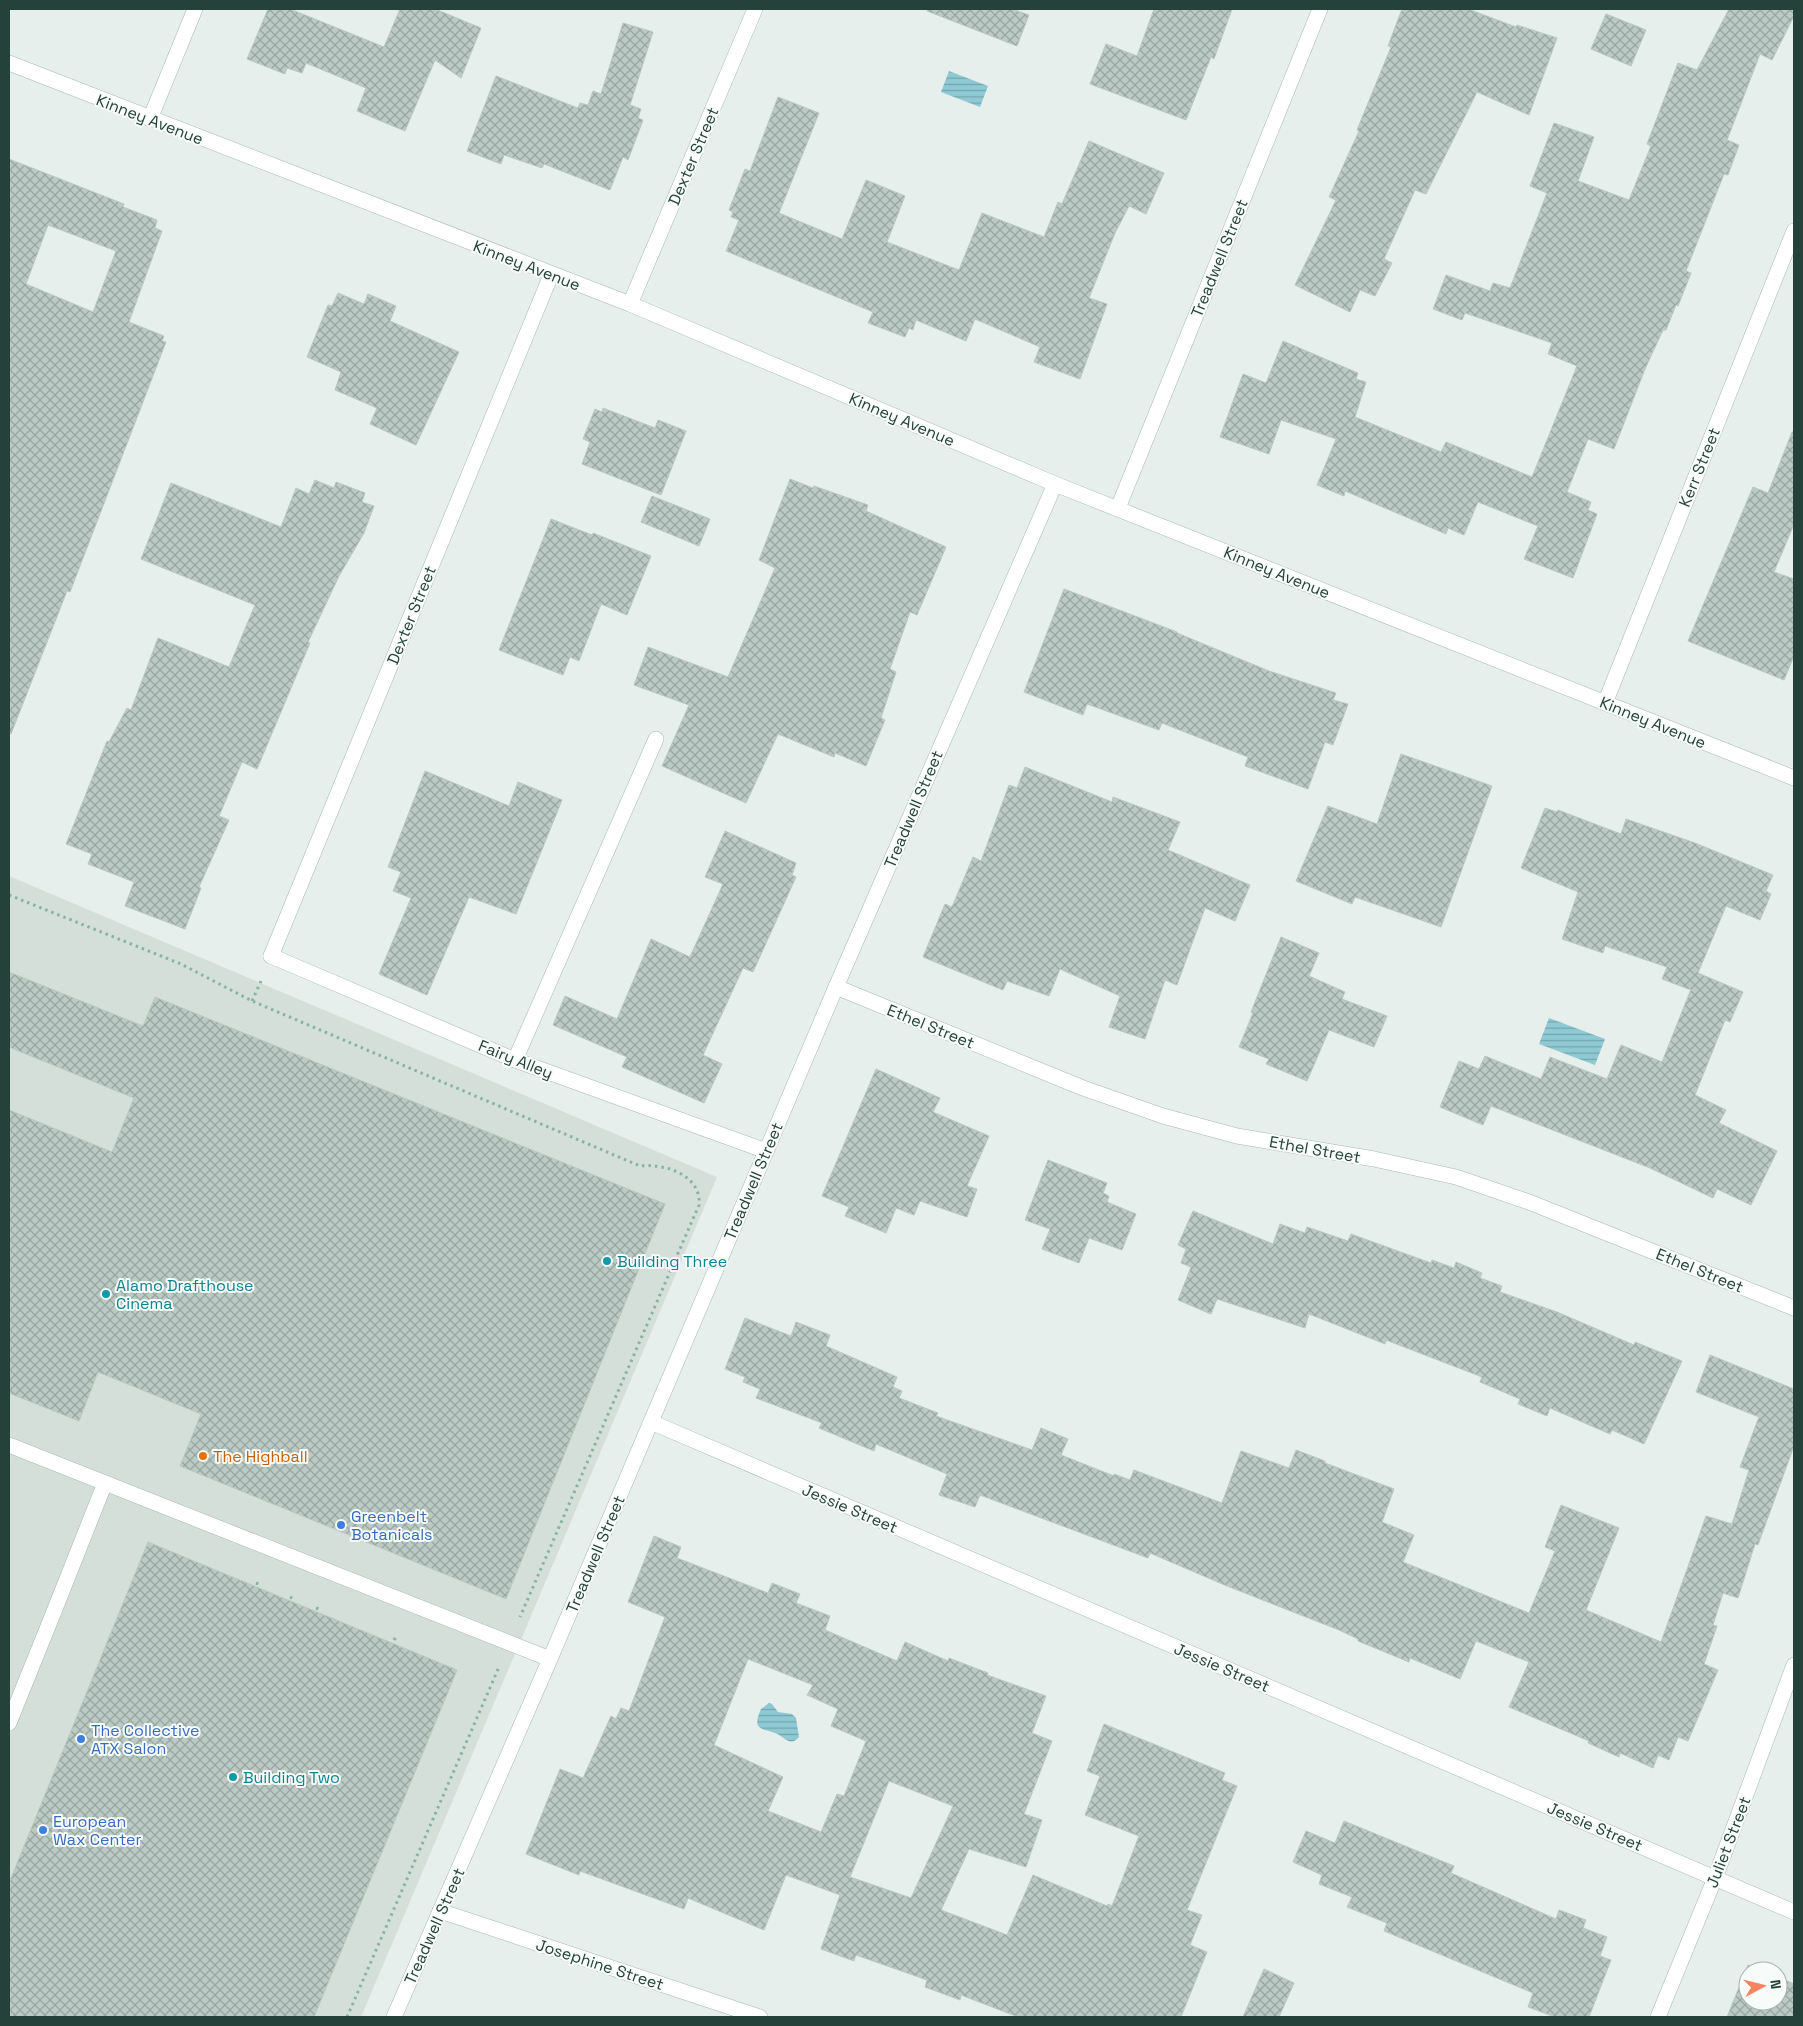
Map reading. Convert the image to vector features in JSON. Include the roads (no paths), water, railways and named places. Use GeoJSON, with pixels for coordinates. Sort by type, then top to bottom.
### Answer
{"type":"FeatureCollection","features":[{"type":"Feature","properties":{"kind":"street"},"geometry":{"type":"LineString","coordinates":[[150,119],[195,9]]}},
{"type":"Feature","properties":{"kind":"street","name":"Dexter Street"},"geometry":{"type":"LineString","coordinates":[[630,304],[755,9]]}},
{"type":"Feature","properties":{"kind":"street","name":"Treadwell Street"},"geometry":{"type":"LineString","coordinates":[[1118,508],[1320,9]]}},
{"type":"Feature","properties":{"kind":"street","name":"Kinney Avenue"},"geometry":{"type":"LineString","coordinates":[[9,63],[551,275],[630,304],[1055,484],[1794,778]]}},
{"type":"Feature","properties":{"kind":"street","name":"Kerr Street"},"geometry":{"type":"LineString","coordinates":[[1604,703],[1794,231]]}},
{"type":"Feature","properties":{"kind":"street","name":"Dexter Street"},"geometry":{"type":"LineString","coordinates":[[271,956],[551,275]]}},
{"type":"Feature","properties":{"kind":"street","name":"Treadwell Street"},"geometry":{"type":"LineString","coordinates":[[394,2017],[550,1659],[836,987],[1055,484]]}},
{"type":"Feature","properties":{"kind":"street"},"geometry":{"type":"LineString","coordinates":[[515,1060],[656,739]]}},
{"type":"Feature","properties":{"kind":"street","name":"Fairy Alley"},"geometry":{"type":"LineString","coordinates":[[271,956],[515,1060],[766,1152]]}},
{"type":"Feature","properties":{"kind":"street","name":"Ethel Street"},"geometry":{"type":"LineString","coordinates":[[836,987],[1082,1088],[1163,1116],[1237,1136],[1374,1159],[1456,1177],[1529,1202],[1794,1308]]}},
{"type":"Feature","properties":{"kind":"street","name":"Jessie Street"},"geometry":{"type":"LineString","coordinates":[[651,1422],[1794,1912]]}},
{"type":"Feature","properties":{"kind":"street"},"geometry":{"type":"LineString","coordinates":[[9,1445],[550,1659]]}},
{"type":"Feature","properties":{"kind":"street"},"geometry":{"type":"LineString","coordinates":[[9,1724],[105,1483]]}},
{"type":"Feature","properties":{"kind":"street","name":"Juliet Street"},"geometry":{"type":"LineString","coordinates":[[1658,2017],[1715,1878],[1794,1665]]}},
{"type":"Feature","properties":{"kind":"street","name":"Josephine Street"},"geometry":{"type":"LineString","coordinates":[[440,1911],[760,2017]]}},
{"type":"Feature","properties":{"kind":"water"},"geometry":{"type":"Polygon","coordinates":[[[949,71],[988,86],[980,107],[941,92],[949,71]]]}},
{"type":"Feature","properties":{"kind":"water"},"geometry":{"type":"Polygon","coordinates":[[[1549,1018],[1605,1039],[1595,1065],[1539,1044],[1549,1018]]]}},
{"type":"Feature","properties":{"kind":"water"},"geometry":{"type":"Polygon","coordinates":[[[769,1703],[778,1712],[792,1714],[796,1718],[799,1737],[796,1740],[787,1740],[778,1734],[759,1727],[758,1716],[761,1709],[769,1703]]]}},
{"type":"Feature","properties":{"kind":"place","name":"Building Three"},"geometry":{"type":"Point","coordinates":[607,1261]}},
{"type":"Feature","properties":{"kind":"place","name":"Alamo Drafthouse Cinema"},"geometry":{"type":"Point","coordinates":[106,1294]}},
{"type":"Feature","properties":{"kind":"place","name":"The Highball"},"geometry":{"type":"Point","coordinates":[203,1456]}},
{"type":"Feature","properties":{"kind":"place","name":"Greenbelt Botanicals"},"geometry":{"type":"Point","coordinates":[341,1525]}},
{"type":"Feature","properties":{"kind":"place","name":"The Collective ATX Salon"},"geometry":{"type":"Point","coordinates":[81,1739]}},
{"type":"Feature","properties":{"kind":"place","name":"Building Two"},"geometry":{"type":"Point","coordinates":[233,1777]}},
{"type":"Feature","properties":{"kind":"place","name":"European Wax Center"},"geometry":{"type":"Point","coordinates":[43,1830]}}]}
